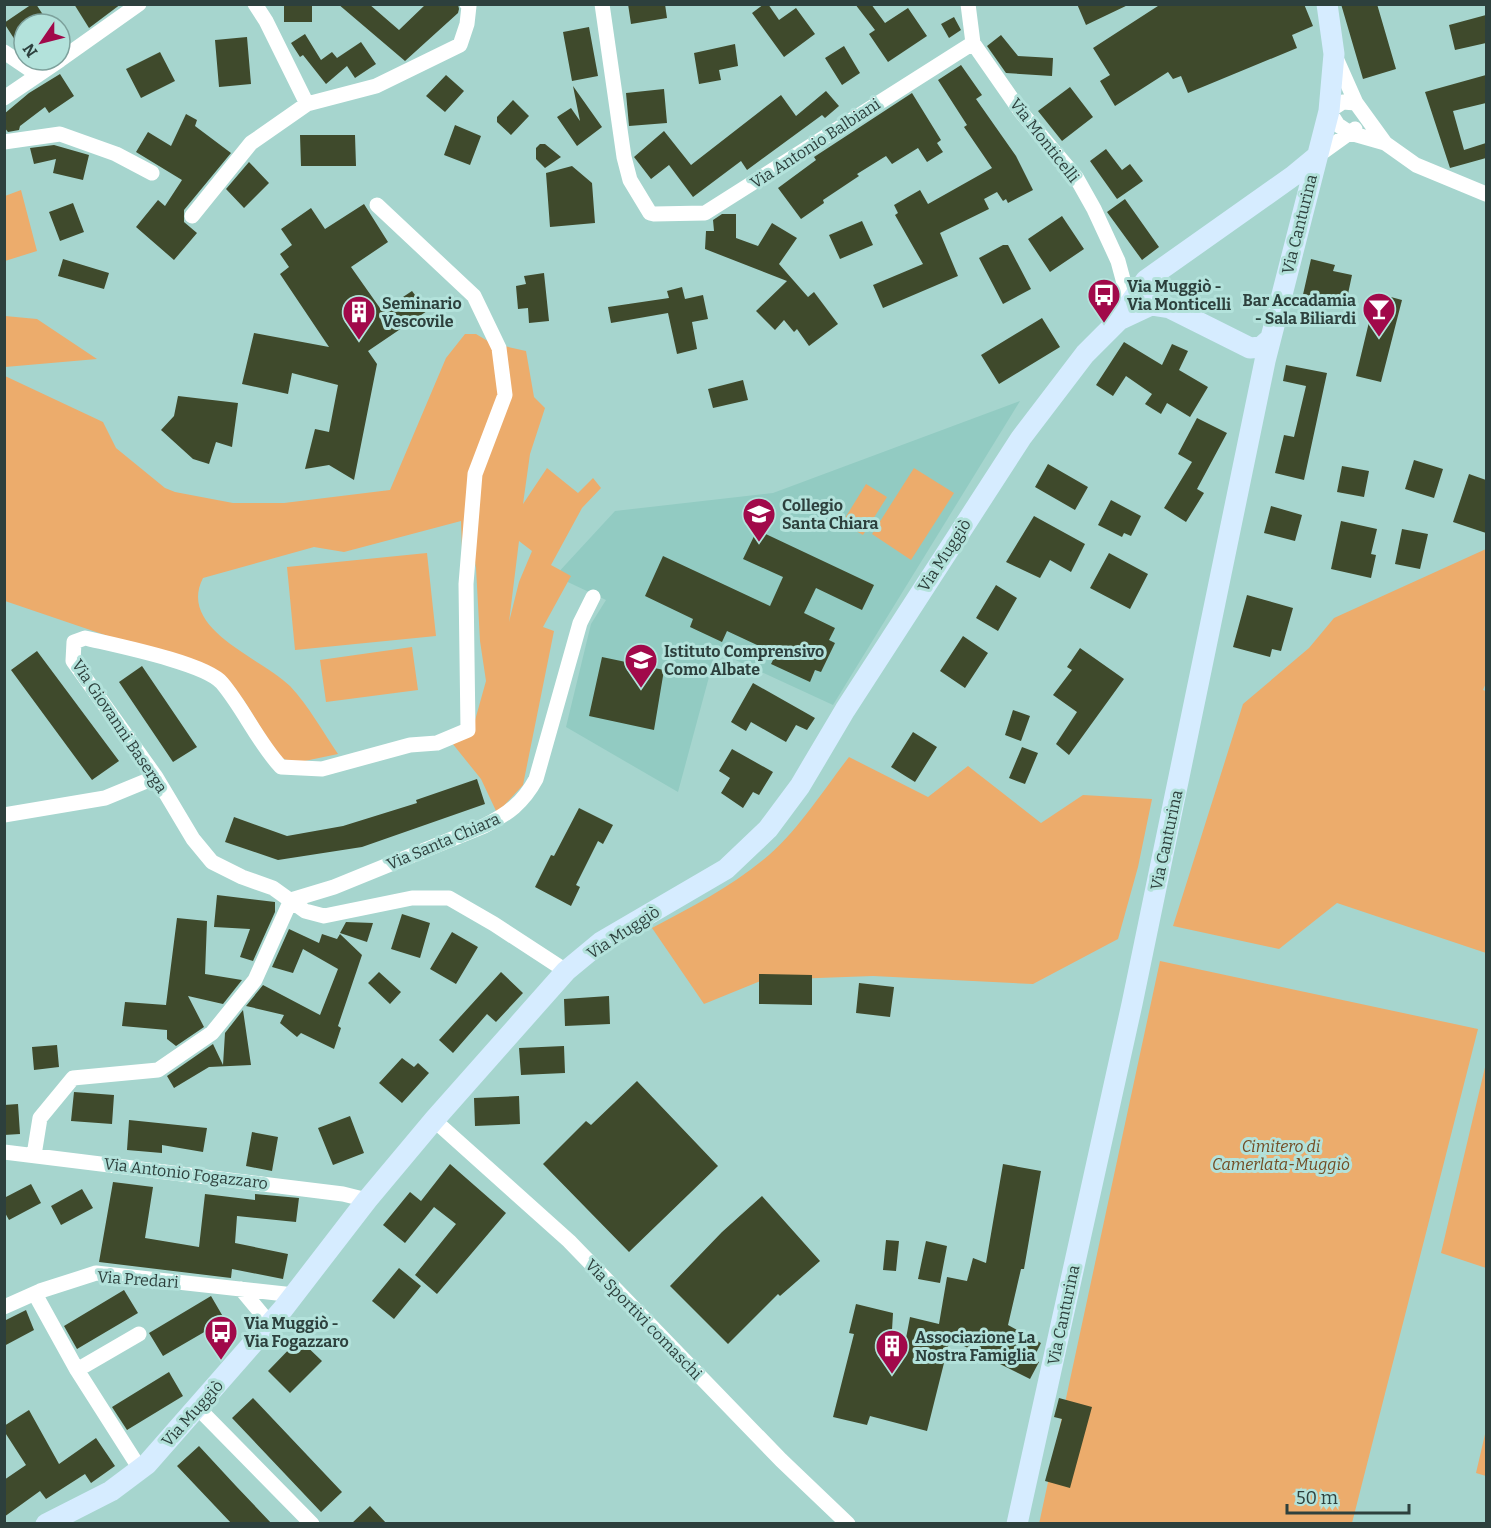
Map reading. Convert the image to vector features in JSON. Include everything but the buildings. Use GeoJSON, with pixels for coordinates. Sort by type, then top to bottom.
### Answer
{"type":"FeatureCollection","features":[{"type":"Feature","properties":{"kind":"street"},"geometry":{"type":"LineString","coordinates":[[72,52],[140,4]]}},
{"type":"Feature","properties":{"kind":"street"},"geometry":{"type":"LineString","coordinates":[[255,4],[266,21],[307,104]]}},
{"type":"Feature","properties":{"kind":"street"},"geometry":{"type":"LineString","coordinates":[[192,216],[251,143],[307,104],[376,86],[460,45],[468,24],[469,6],[467,4]]}},
{"type":"Feature","properties":{"kind":"street","name":"Via Antonio Balbiani"},"geometry":{"type":"LineString","coordinates":[[602,4],[624,157],[630,180],[650,213],[705,213],[973,43]]}},
{"type":"Feature","properties":{"kind":"street","name":"Via Monticelli"},"geometry":{"type":"LineString","coordinates":[[968,4],[973,43],[1021,112],[1076,177],[1118,261],[1126,311]]}},
{"type":"Feature","properties":{"kind":"street","name":"Via Canturina"},"geometry":{"type":"LineString","coordinates":[[1017,1524],[1132,1004],[1270,339],[1324,152],[1334,54],[1327,4]]}},
{"type":"Feature","properties":{"kind":"street"},"geometry":{"type":"LineString","coordinates":[[4,52],[38,75]]}},
{"type":"Feature","properties":{"kind":"street","name":"Via Canturina"},"geometry":{"type":"LineString","coordinates":[[1334,54],[1360,108],[1385,143]]}},
{"type":"Feature","properties":{"kind":"street"},"geometry":{"type":"LineString","coordinates":[[4,98],[42,72]]}},
{"type":"Feature","properties":{"kind":"street"},"geometry":{"type":"LineString","coordinates":[[1324,152],[1350,133],[1361,124],[1360,108],[1343,102],[1329,111],[1338,125],[1350,133],[1385,143],[1416,165],[1486,194]]}},
{"type":"Feature","properties":{"kind":"street"},"geometry":{"type":"LineString","coordinates":[[4,142],[60,134],[116,154],[153,173]]}},
{"type":"Feature","properties":{"kind":"street"},"geometry":{"type":"LineString","coordinates":[[1324,152],[1354,142],[1385,143]]}},
{"type":"Feature","properties":{"kind":"street","name":"Via Muggiò"},"geometry":{"type":"LineString","coordinates":[[45,1524],[111,1491],[140,1469],[270,1324],[367,1200],[434,1120],[566,971],[602,942],[726,869],[768,828],[800,786],[845,710],[1021,438],[1085,354],[1126,311],[1146,280],[1324,152]]}},
{"type":"Feature","properties":{"kind":"street","name":"Via Giovanni Baserga"},"geometry":{"type":"LineString","coordinates":[[377,205],[474,296],[499,348],[505,395],[475,474],[466,584],[468,730],[437,742],[410,745],[322,769],[281,767],[265,749],[220,681],[197,668],[86,638],[74,642],[73,661],[156,777],[193,839],[212,862],[242,878],[273,888],[305,911],[324,916],[412,898],[449,898],[566,971]]}},
{"type":"Feature","properties":{"kind":"street"},"geometry":{"type":"LineString","coordinates":[[1126,311],[1151,306],[1170,308],[1245,346],[1261,346],[1270,339]]}},
{"type":"Feature","properties":{"kind":"street"},"geometry":{"type":"LineString","coordinates":[[1245,346],[1262,377]]}},
{"type":"Feature","properties":{"kind":"street","name":"Via Santa Chiara"},"geometry":{"type":"LineString","coordinates":[[291,900],[334,887],[484,826],[504,816],[525,800],[536,779],[580,623],[593,597]]}},
{"type":"Feature","properties":{"kind":"street"},"geometry":{"type":"LineString","coordinates":[[4,815],[105,798],[156,777]]}},
{"type":"Feature","properties":{"kind":"street"},"geometry":{"type":"LineString","coordinates":[[34,1155],[40,1118],[73,1078],[158,1070],[212,1033],[255,980],[291,900]]}},
{"type":"Feature","properties":{"kind":"street","name":"Via Sportivi comaschi"},"geometry":{"type":"LineString","coordinates":[[434,1120],[569,1241],[781,1460],[848,1524]]}},
{"type":"Feature","properties":{"kind":"street","name":"Via Antonio Fogazzaro"},"geometry":{"type":"LineString","coordinates":[[4,1152],[343,1194],[367,1200]]}},
{"type":"Feature","properties":{"kind":"street","name":"Via Predari"},"geometry":{"type":"LineString","coordinates":[[4,1307],[96,1273],[294,1295]]}},
{"type":"Feature","properties":{"kind":"street"},"geometry":{"type":"LineString","coordinates":[[241,1289],[270,1324]]}},
{"type":"Feature","properties":{"kind":"street"},"geometry":{"type":"LineString","coordinates":[[35,1294],[77,1370],[140,1469]]}},
{"type":"Feature","properties":{"kind":"street"},"geometry":{"type":"LineString","coordinates":[[77,1370],[139,1334]]}},
{"type":"Feature","properties":{"kind":"street"},"geometry":{"type":"LineString","coordinates":[[198,1407],[312,1524]]}},
{"type":"Feature","properties":{"kind":"shaded area","name":"Collegio Santa Chiara"},"geometry":{"type":"Polygon","coordinates":[[[1020,401],[833,705],[716,651],[678,792],[566,727],[591,624],[606,600],[555,576],[615,511],[773,493],[1020,401]]]}},
{"type":"Feature","properties":{"kind":"green space"},"geometry":{"type":"Polygon","coordinates":[[[21,190],[37,251],[5,261],[5,196],[21,190]]]}},
{"type":"Feature","properties":{"kind":"green space"},"geometry":{"type":"Polygon","coordinates":[[[5,316],[37,319],[97,359],[5,367],[5,316]]]}},
{"type":"Feature","properties":{"kind":"green space"},"geometry":{"type":"Polygon","coordinates":[[[465,334],[476,334],[491,343],[526,351],[534,397],[545,408],[530,454],[523,504],[547,468],[578,493],[593,478],[601,488],[582,508],[551,565],[571,576],[543,627],[554,631],[523,785],[497,813],[481,779],[452,743],[474,724],[486,681],[480,641],[476,568],[474,556],[462,550],[461,521],[344,552],[314,547],[203,578],[198,596],[201,612],[211,627],[242,653],[277,675],[297,693],[338,754],[295,763],[279,757],[243,699],[205,669],[5,601],[5,376],[103,422],[116,448],[165,488],[233,503],[284,503],[390,490],[446,358],[465,334]],[[519,541],[509,622],[519,582],[532,551],[519,541]]]}},
{"type":"Feature","properties":{"kind":"green space"},"geometry":{"type":"Polygon","coordinates":[[[914,468],[954,493],[911,560],[872,534],[914,468]]]}},
{"type":"Feature","properties":{"kind":"green space"},"geometry":{"type":"Polygon","coordinates":[[[866,484],[887,497],[863,535],[842,523],[866,484]]]}},
{"type":"Feature","properties":{"kind":"green space"},"geometry":{"type":"Polygon","coordinates":[[[1486,549],[1486,683],[1483,690],[1486,691],[1486,953],[1337,903],[1279,949],[1173,926],[1243,704],[1309,648],[1334,618],[1486,549]]]}},
{"type":"Feature","properties":{"kind":"green space"},"geometry":{"type":"Polygon","coordinates":[[[427,553],[436,636],[295,650],[287,567],[427,553]]]}},
{"type":"Feature","properties":{"kind":"green space"},"geometry":{"type":"Polygon","coordinates":[[[412,647],[418,690],[326,702],[320,660],[412,647]]]}},
{"type":"Feature","properties":{"kind":"green space"},"geometry":{"type":"Polygon","coordinates":[[[849,757],[928,797],[968,766],[1041,823],[1083,795],[1152,799],[1138,867],[1118,939],[1033,984],[873,976],[763,980],[704,1004],[652,928],[723,888],[763,860],[798,824],[849,757]]]}},
{"type":"Feature","properties":{"kind":"green space","name":"Cimitero di Camerlata-Muggiò"},"geometry":{"type":"Polygon","coordinates":[[[1160,961],[1478,1029],[1352,1523],[1039,1524],[1160,961]]]}},
{"type":"Feature","properties":{"kind":"green space"},"geometry":{"type":"Polygon","coordinates":[[[1486,1063],[1486,1268],[1441,1253],[1486,1063]]]}},
{"type":"Feature","properties":{"kind":"green space"},"geometry":{"type":"Polygon","coordinates":[[[1486,1430],[1486,1476],[1476,1473],[1486,1430]]]}},
{"type":"Feature","properties":{"kind":"place","name":"Via Muggiò - Via Monticelli"},"geometry":{"type":"Point","coordinates":[1104,324]}},
{"type":"Feature","properties":{"kind":"place","name":"Bar Accadamia - Sala Biliardi"},"geometry":{"type":"Point","coordinates":[1379,338]}},
{"type":"Feature","properties":{"kind":"place","name":"Seminario Vescovile"},"geometry":{"type":"Point","coordinates":[359,341]}},
{"type":"Feature","properties":{"kind":"place","name":"Collegio Santa Chiara"},"geometry":{"type":"Point","coordinates":[759,543]}},
{"type":"Feature","properties":{"kind":"place","name":"Istituto Comprensivo Como Albate"},"geometry":{"type":"Point","coordinates":[641,689]}},
{"type":"Feature","properties":{"kind":"place","name":"Via Muggiò - Via Fogazzaro"},"geometry":{"type":"Point","coordinates":[221,1361]}},
{"type":"Feature","properties":{"kind":"place","name":"Associazione La Nostra Famiglia"},"geometry":{"type":"Point","coordinates":[892,1375]}}]}
